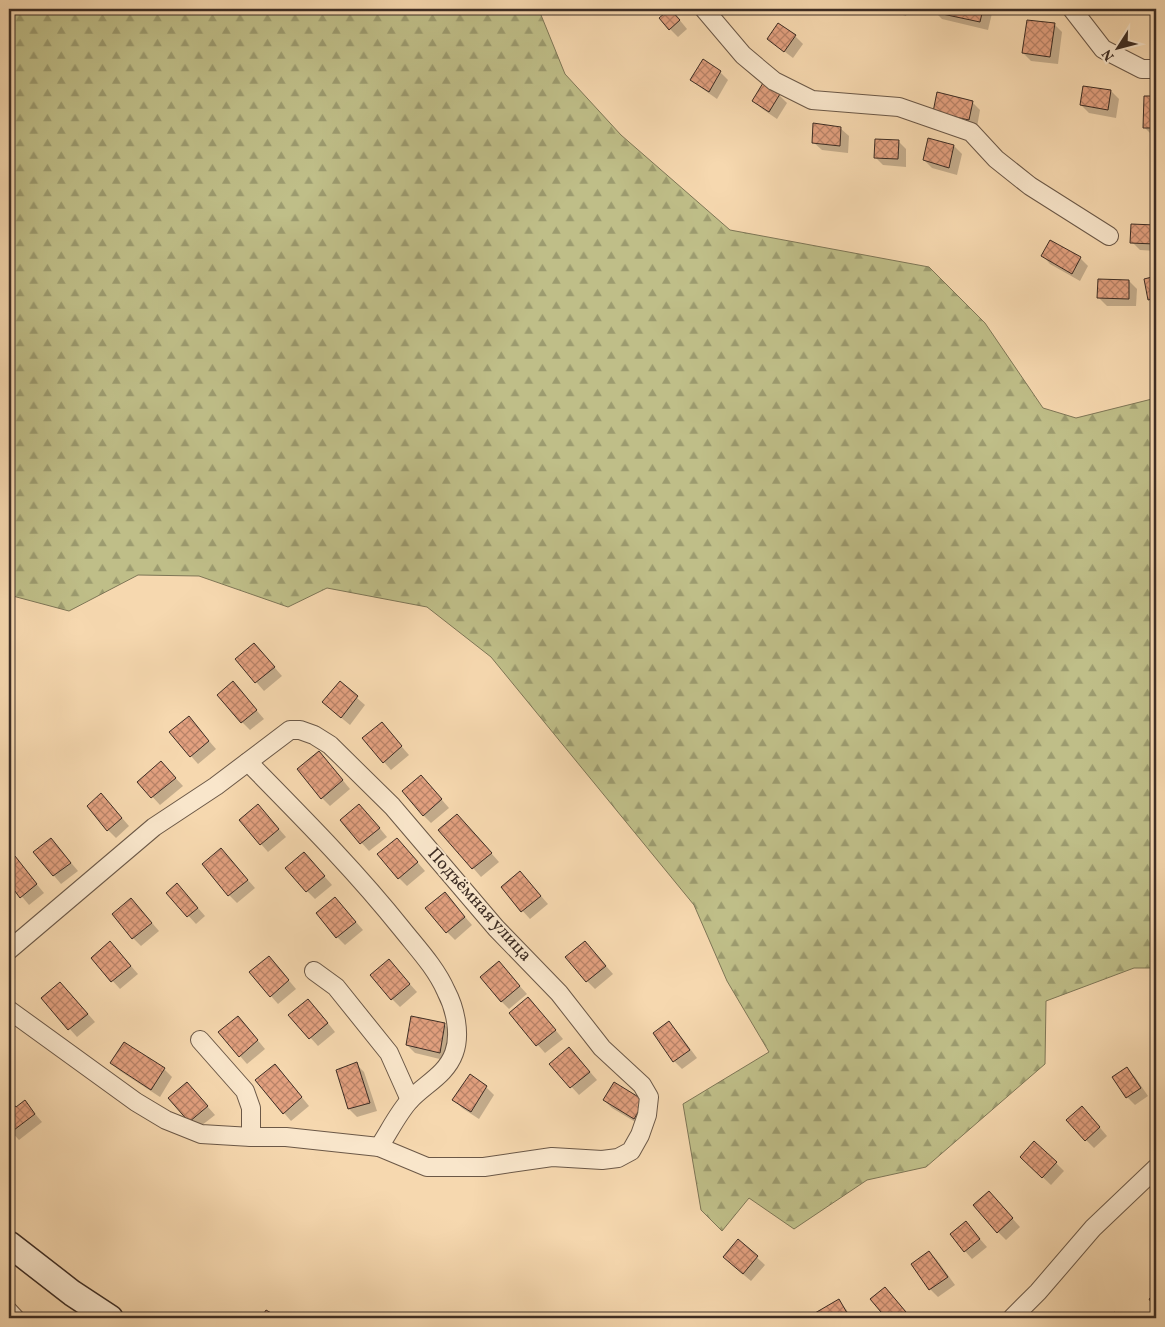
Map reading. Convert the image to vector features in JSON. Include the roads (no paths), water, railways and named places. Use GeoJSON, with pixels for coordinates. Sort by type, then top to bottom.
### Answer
{"type":"FeatureCollection","features":[{"type":"Feature","properties":{"kind":"main road"},"geometry":{"type":"LineString","coordinates":[[9,1244],[72,1293],[110,1318]]}},
{"type":"Feature","properties":{"kind":"street"},"geometry":{"type":"LineString","coordinates":[[704,9],[743,55],[774,81],[812,100],[899,108],[971,132],[996,160],[1030,186],[1109,236]]}},
{"type":"Feature","properties":{"kind":"street"},"geometry":{"type":"LineString","coordinates":[[1072,9],[1103,50],[1142,69],[1156,68]]}},
{"type":"Feature","properties":{"kind":"street","name":"Подъёмная улица"},"geometry":{"type":"LineString","coordinates":[[9,950],[154,827],[216,786],[290,730],[307,732],[314,735],[330,746],[392,806],[496,928],[559,993],[602,1048],[642,1085],[649,1097],[647,1115],[640,1135],[631,1151],[618,1158],[602,1160],[552,1157],[484,1167],[427,1167],[379,1147]]}},
{"type":"Feature","properties":{"kind":"street"},"geometry":{"type":"LineString","coordinates":[[9,1010],[136,1102],[166,1120],[201,1134],[286,1137],[379,1147],[410,1100],[442,1072],[454,1053],[456,1036],[455,1014],[446,991],[434,969],[379,899],[320,835],[248,762]]}},
{"type":"Feature","properties":{"kind":"street"},"geometry":{"type":"LineString","coordinates":[[314,970],[336,987],[389,1053],[410,1100]]}},
{"type":"Feature","properties":{"kind":"street"},"geometry":{"type":"LineString","coordinates":[[200,1040],[245,1091],[250,1108],[251,1137]]}},
{"type":"Feature","properties":{"kind":"street"},"geometry":{"type":"LineString","coordinates":[[1012,1318],[1038,1292],[1093,1228],[1156,1168]]}},
{"type":"Feature","properties":{"kind":"lane"},"geometry":{"type":"LineString","coordinates":[[9,1305],[21,1318]]}}]}
